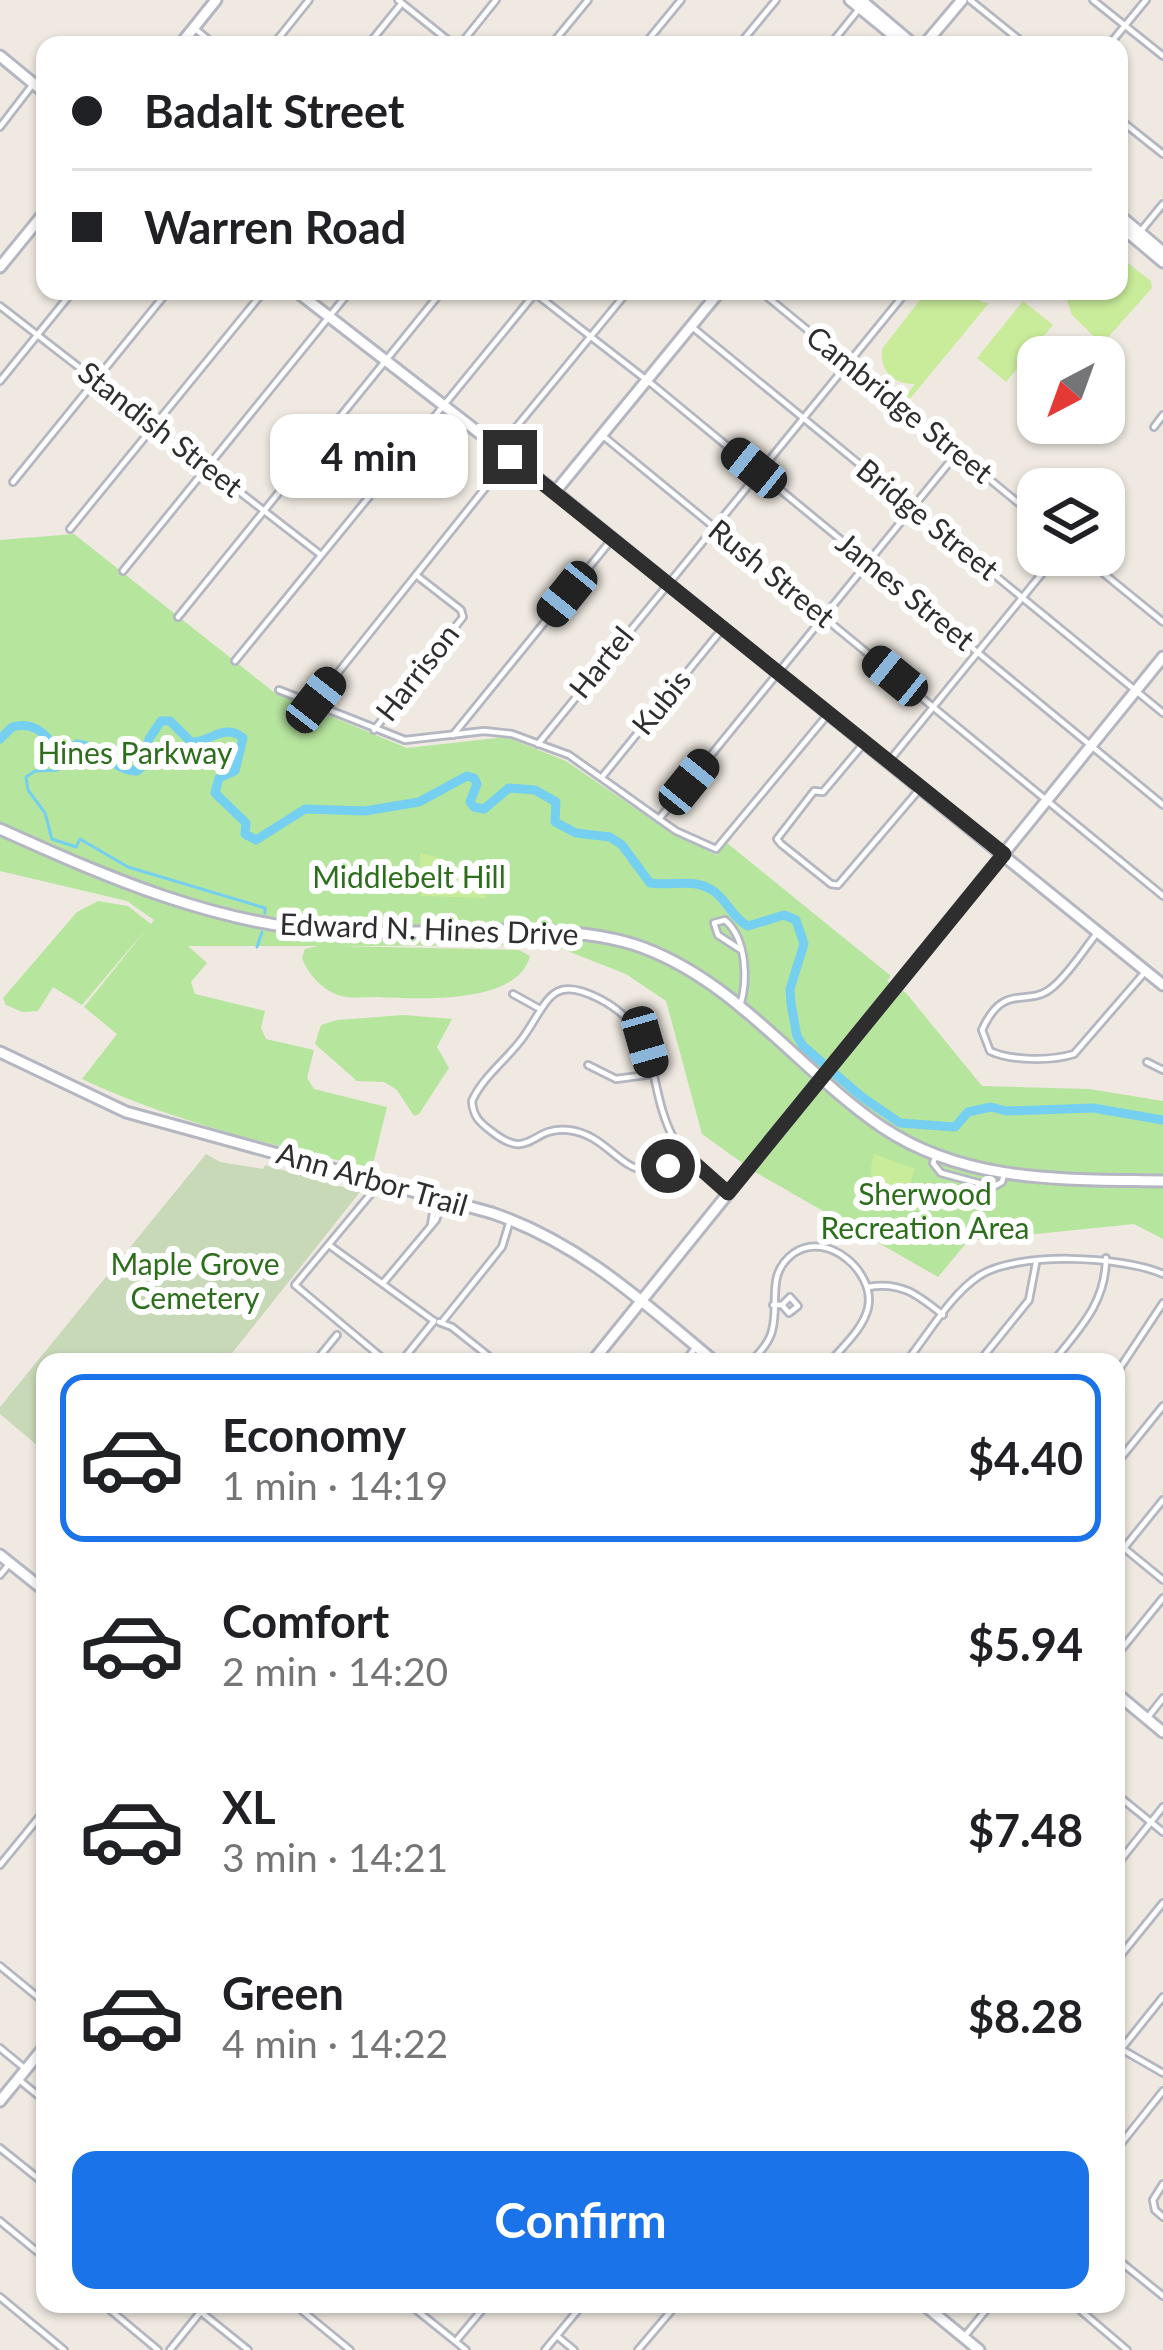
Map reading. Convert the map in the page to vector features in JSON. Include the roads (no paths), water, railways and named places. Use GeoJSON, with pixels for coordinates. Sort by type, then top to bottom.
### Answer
{"type":"FeatureCollection","features":[{"type":"Feature","properties":{"kind":"street"},"geometry":{"type":"LineString","coordinates":[[187,36],[216,0]]}},
{"type":"Feature","properties":{"kind":"street"},"geometry":{"type":"LineString","coordinates":[[280,36],[309,0]]}},
{"type":"Feature","properties":{"kind":"street"},"geometry":{"type":"LineString","coordinates":[[465,36],[496,0]]}},
{"type":"Feature","properties":{"kind":"street"},"geometry":{"type":"LineString","coordinates":[[558,36],[588,0]]}},
{"type":"Feature","properties":{"kind":"street"},"geometry":{"type":"LineString","coordinates":[[651,36],[681,0]]}},
{"type":"Feature","properties":{"kind":"street"},"geometry":{"type":"LineString","coordinates":[[746,36],[776,0]]}},
{"type":"Feature","properties":{"kind":"street"},"geometry":{"type":"LineString","coordinates":[[850,0],[863,3],[903,36]]}},
{"type":"Feature","properties":{"kind":"street"},"geometry":{"type":"LineString","coordinates":[[932,36],[966,0],[1014,36]]}},
{"type":"Feature","properties":{"kind":"street"},"geometry":{"type":"LineString","coordinates":[[1093,0],[1163,56]]}},
{"type":"Feature","properties":{"kind":"street"},"geometry":{"type":"LineString","coordinates":[[1117,36],[1146,0]]}},
{"type":"Feature","properties":{"kind":"street"},"geometry":{"type":"LineString","coordinates":[[375,36],[400,2],[445,36]]}},
{"type":"Feature","properties":{"kind":"street"},"geometry":{"type":"LineString","coordinates":[[837,36],[863,3]]}},
{"type":"Feature","properties":{"kind":"street"},"geometry":{"type":"LineString","coordinates":[[863,3],[895,36]]}},
{"type":"Feature","properties":{"kind":"street"},"geometry":{"type":"LineString","coordinates":[[194,28],[204,36]]}},
{"type":"Feature","properties":{"kind":"street"},"geometry":{"type":"LineString","coordinates":[[0,56],[36,86]]}},
{"type":"Feature","properties":{"kind":"street"},"geometry":{"type":"LineString","coordinates":[[0,127],[33,84]]}},
{"type":"Feature","properties":{"kind":"street"},"geometry":{"type":"LineString","coordinates":[[1128,126],[1163,154]]}},
{"type":"Feature","properties":{"kind":"street"},"geometry":{"type":"LineString","coordinates":[[1137,236],[1163,204]]}},
{"type":"Feature","properties":{"kind":"street"},"geometry":{"type":"LineString","coordinates":[[0,267],[36,223]]}},
{"type":"Feature","properties":{"kind":"street"},"geometry":{"type":"LineString","coordinates":[[1128,226],[1137,236]]}},
{"type":"Feature","properties":{"kind":"street"},"geometry":{"type":"LineString","coordinates":[[1128,230],[1162,257]]}},
{"type":"Feature","properties":{"kind":"street"},"geometry":{"type":"LineString","coordinates":[[0,381],[66,300]]}},
{"type":"Feature","properties":{"kind":"street"},"geometry":{"type":"LineString","coordinates":[[13,482],[161,300]]}},
{"type":"Feature","properties":{"kind":"street"},"geometry":{"type":"LineString","coordinates":[[70,529],[257,300]]}},
{"type":"Feature","properties":{"kind":"street"},"geometry":{"type":"LineString","coordinates":[[308,300],[555,492],[1163,985]]}},
{"type":"Feature","properties":{"kind":"street"},"geometry":{"type":"LineString","coordinates":[[123,571],[342,300]]}},
{"type":"Feature","properties":{"kind":"street"},"geometry":{"type":"LineString","coordinates":[[178,617],[435,300]]}},
{"type":"Feature","properties":{"kind":"street"},"geometry":{"type":"LineString","coordinates":[[235,661],[528,300]]}},
{"type":"Feature","properties":{"kind":"street","name":"James Street"},"geometry":{"type":"LineString","coordinates":[[544,300],[1163,805]]}},
{"type":"Feature","properties":{"kind":"street"},"geometry":{"type":"LineString","coordinates":[[499,448],[620,300]]}},
{"type":"Feature","properties":{"kind":"street"},"geometry":{"type":"LineString","coordinates":[[555,492],[713,300]]}},
{"type":"Feature","properties":{"kind":"street","name":"Cambridge Street"},"geometry":{"type":"LineString","coordinates":[[771,300],[1017,502]]}},
{"type":"Feature","properties":{"kind":"street","name":"Hartel"},"geometry":{"type":"LineString","coordinates":[[538,744],[900,300]]}},
{"type":"Feature","properties":{"kind":"street","name":"Standish Street"},"geometry":{"type":"LineString","coordinates":[[0,306],[321,555]]}},
{"type":"Feature","properties":{"kind":"street","name":"Bridge Street"},"geometry":{"type":"LineString","coordinates":[[692,326],[1163,713]]}},
{"type":"Feature","properties":{"kind":"street"},"geometry":{"type":"LineString","coordinates":[[1154,428],[1163,415]]}},
{"type":"Feature","properties":{"kind":"street","name":"Rush Street"},"geometry":{"type":"LineString","coordinates":[[602,435],[1163,896]]}},
{"type":"Feature","properties":{"kind":"street"},"geometry":{"type":"LineString","coordinates":[[659,819],[957,453]]}},
{"type":"Feature","properties":{"kind":"street"},"geometry":{"type":"LineString","coordinates":[[313,704],[510,457]]}},
{"type":"Feature","properties":{"kind":"street"},"geometry":{"type":"LineString","coordinates":[[451,737],[612,538]]}},
{"type":"Feature","properties":{"kind":"street","name":"Harrison"},"geometry":{"type":"LineString","coordinates":[[374,730],[463,615],[416,575]]}},
{"type":"Feature","properties":{"kind":"street"},"geometry":{"type":"LineString","coordinates":[[889,761],[1040,576]]}},
{"type":"Feature","properties":{"kind":"street"},"geometry":{"type":"LineString","coordinates":[[1107,576],[1163,622]]}},
{"type":"Feature","properties":{"kind":"street","name":"Kubis"},"geometry":{"type":"LineString","coordinates":[[601,778],[723,628]]}},
{"type":"Feature","properties":{"kind":"street"},"geometry":{"type":"LineString","coordinates":[[599,1353],[1163,657]]}},
{"type":"Feature","properties":{"kind":"street"},"geometry":{"type":"LineString","coordinates":[[279,690],[412,741],[496,731],[569,755],[680,834],[716,849],[830,713]]}},
{"type":"Feature","properties":{"kind":"street"},"geometry":{"type":"LineString","coordinates":[[865,742],[823,793],[814,791],[777,838],[781,844],[830,884],[838,885],[920,787]]}},
{"type":"Feature","properties":{"kind":"street","name":"Edward N. Hines Drive"},"geometry":{"type":"LineString","coordinates":[[0,829],[151,893],[258,922],[336,932],[568,932],[611,939],[690,969],[862,1112],[936,1155],[1004,1175],[1163,1181]]}},
{"type":"Feature","properties":{"kind":"street"},"geometry":{"type":"LineString","coordinates":[[740,1006],[744,990],[741,950],[733,926],[725,920],[714,923],[718,934],[741,950]]}},
{"type":"Feature","properties":{"kind":"street"},"geometry":{"type":"LineString","coordinates":[[1098,932],[1050,989],[1006,999],[984,1025],[982,1038],[993,1053],[1061,1058],[1078,1052],[1146,971]]}},
{"type":"Feature","properties":{"kind":"street"},"geometry":{"type":"LineString","coordinates":[[684,1154],[664,1168],[641,1170],[579,1133],[555,1131],[515,1146],[480,1123],[472,1109],[475,1094],[516,1048],[552,994],[569,988],[615,1007],[640,1032],[669,1128],[684,1154],[728,1193]]}},
{"type":"Feature","properties":{"kind":"street"},"geometry":{"type":"LineString","coordinates":[[514,994],[540,1009]]}},
{"type":"Feature","properties":{"kind":"street","name":"Ann Arbor Trail"},"geometry":{"type":"LineString","coordinates":[[0,1052],[126,1112],[510,1219],[574,1249],[705,1353]]}},
{"type":"Feature","properties":{"kind":"street"},"geometry":{"type":"LineString","coordinates":[[1147,1063],[1163,1070]]}},
{"type":"Feature","properties":{"kind":"street"},"geometry":{"type":"LineString","coordinates":[[588,1065],[616,1079],[654,1074]]}},
{"type":"Feature","properties":{"kind":"street"},"geometry":{"type":"LineString","coordinates":[[376,1353],[296,1287],[380,1183]]}},
{"type":"Feature","properties":{"kind":"street"},"geometry":{"type":"LineString","coordinates":[[384,1282],[431,1225],[440,1199]]}},
{"type":"Feature","properties":{"kind":"street"},"geometry":{"type":"LineString","coordinates":[[409,1353],[502,1247],[510,1219]]}},
{"type":"Feature","properties":{"kind":"street"},"geometry":{"type":"LineString","coordinates":[[329,1245],[483,1353]]}},
{"type":"Feature","properties":{"kind":"street"},"geometry":{"type":"LineString","coordinates":[[757,1353],[772,1332],[778,1271],[803,1249],[826,1249],[853,1264],[868,1287],[864,1319],[837,1353]]}},
{"type":"Feature","properties":{"kind":"street"},"geometry":{"type":"LineString","coordinates":[[1059,1353],[1098,1303],[1106,1258]]}},
{"type":"Feature","properties":{"kind":"street"},"geometry":{"type":"LineString","coordinates":[[913,1353],[983,1273],[1002,1266],[1106,1258],[1163,1274]]}},
{"type":"Feature","properties":{"kind":"street"},"geometry":{"type":"LineString","coordinates":[[987,1353],[1029,1300],[1036,1263]]}},
{"type":"Feature","properties":{"kind":"street"},"geometry":{"type":"LineString","coordinates":[[868,1287],[905,1288],[944,1315]]}},
{"type":"Feature","properties":{"kind":"street"},"geometry":{"type":"LineString","coordinates":[[1125,1360],[1163,1303]]}},
{"type":"Feature","properties":{"kind":"street"},"geometry":{"type":"LineString","coordinates":[[773,1305],[782,1305]]}},
{"type":"Feature","properties":{"kind":"street"},"geometry":{"type":"LineString","coordinates":[[323,1353],[338,1335]]}},
{"type":"Feature","properties":{"kind":"street"},"geometry":{"type":"LineString","coordinates":[[691,1353],[697,1346]]}},
{"type":"Feature","properties":{"kind":"street"},"geometry":{"type":"LineString","coordinates":[[1125,1453],[1163,1406]]}},
{"type":"Feature","properties":{"kind":"street"},"geometry":{"type":"LineString","coordinates":[[1125,1547],[1163,1500]]}},
{"type":"Feature","properties":{"kind":"street"},"geometry":{"type":"LineString","coordinates":[[1125,1549],[1163,1580]]}},
{"type":"Feature","properties":{"kind":"street"},"geometry":{"type":"LineString","coordinates":[[0,1555],[36,1585]]}},
{"type":"Feature","properties":{"kind":"street"},"geometry":{"type":"LineString","coordinates":[[0,1575],[10,1563]]}},
{"type":"Feature","properties":{"kind":"street"},"geometry":{"type":"LineString","coordinates":[[1125,1645],[1163,1598]]}},
{"type":"Feature","properties":{"kind":"street"},"geometry":{"type":"LineString","coordinates":[[1146,1718],[1163,1698]]}},
{"type":"Feature","properties":{"kind":"street"},"geometry":{"type":"LineString","coordinates":[[1125,1701],[1163,1732]]}},
{"type":"Feature","properties":{"kind":"street"},"geometry":{"type":"LineString","coordinates":[[1125,1801],[1163,1832]]}},
{"type":"Feature","properties":{"kind":"street"},"geometry":{"type":"LineString","coordinates":[[1125,1855],[1163,1808]]}},
{"type":"Feature","properties":{"kind":"street"},"geometry":{"type":"LineString","coordinates":[[1,1863],[36,1821]]}},
{"type":"Feature","properties":{"kind":"street"},"geometry":{"type":"LineString","coordinates":[[1125,1950],[1163,1903]]}},
{"type":"Feature","properties":{"kind":"street"},"geometry":{"type":"LineString","coordinates":[[0,1966],[36,1996]]}},
{"type":"Feature","properties":{"kind":"street"},"geometry":{"type":"LineString","coordinates":[[1125,2040],[1163,1996]]}},
{"type":"Feature","properties":{"kind":"street"},"geometry":{"type":"LineString","coordinates":[[0,2048],[26,2069]]}},
{"type":"Feature","properties":{"kind":"street"},"geometry":{"type":"LineString","coordinates":[[1125,2051],[1163,2073]]}},
{"type":"Feature","properties":{"kind":"street"},"geometry":{"type":"LineString","coordinates":[[0,2101],[36,2057]]}},
{"type":"Feature","properties":{"kind":"street"},"geometry":{"type":"LineString","coordinates":[[18,2079],[36,2094]]}},
{"type":"Feature","properties":{"kind":"street"},"geometry":{"type":"LineString","coordinates":[[1125,2134],[1163,2091]]}},
{"type":"Feature","properties":{"kind":"street"},"geometry":{"type":"LineString","coordinates":[[0,2148],[36,2177]]}},
{"type":"Feature","properties":{"kind":"street"},"geometry":{"type":"LineString","coordinates":[[1163,2184],[1153,2204],[1163,2217]]}},
{"type":"Feature","properties":{"kind":"street"},"geometry":{"type":"LineString","coordinates":[[0,2222],[36,2251]]}},
{"type":"Feature","properties":{"kind":"street"},"geometry":{"type":"LineString","coordinates":[[1125,2265],[1163,2296]]}},
{"type":"Feature","properties":{"kind":"street"},"geometry":{"type":"LineString","coordinates":[[0,2297],[64,2350]]}},
{"type":"Feature","properties":{"kind":"street"},"geometry":{"type":"LineString","coordinates":[[114,2313],[158,2350]]}},
{"type":"Feature","properties":{"kind":"street"},"geometry":{"type":"LineString","coordinates":[[170,2350],[199,2313]]}},
{"type":"Feature","properties":{"kind":"street"},"geometry":{"type":"LineString","coordinates":[[201,2313],[248,2350]]}},
{"type":"Feature","properties":{"kind":"street"},"geometry":{"type":"LineString","coordinates":[[305,2313],[350,2350]]}},
{"type":"Feature","properties":{"kind":"street"},"geometry":{"type":"LineString","coordinates":[[420,2313],[466,2350]]}},
{"type":"Feature","properties":{"kind":"street"},"geometry":{"type":"LineString","coordinates":[[456,2342],[480,2313]]}},
{"type":"Feature","properties":{"kind":"street"},"geometry":{"type":"LineString","coordinates":[[545,2350],[576,2313]]}},
{"type":"Feature","properties":{"kind":"street"},"geometry":{"type":"LineString","coordinates":[[638,2350],[669,2313]]}},
{"type":"Feature","properties":{"kind":"street"},"geometry":{"type":"LineString","coordinates":[[934,2313],[979,2350]]}},
{"type":"Feature","properties":{"kind":"street"},"geometry":{"type":"LineString","coordinates":[[963,2337],[983,2313]]}},
{"type":"Feature","properties":{"kind":"street"},"geometry":{"type":"LineString","coordinates":[[1084,2313],[1127,2350]]}},
{"type":"Feature","properties":{"kind":"street"},"geometry":{"type":"LineString","coordinates":[[557,2336],[574,2350]]}},
{"type":"Feature","properties":{"kind":"waterway"},"geometry":{"type":"LineString","coordinates":[[0,739],[12,727],[28,726],[41,732],[62,754],[77,744],[137,771],[145,765],[149,739],[161,721],[170,721],[191,742],[223,732],[236,734],[243,738],[235,771],[219,778],[215,793],[246,823],[245,834],[256,840],[305,809],[365,811],[419,802],[467,776],[477,784],[470,802],[474,807],[484,809],[509,788],[535,790],[556,802],[555,822],[576,833],[610,837],[622,845],[650,883],[705,886],[748,926],[784,915],[796,920],[804,944],[790,989],[797,1036],[862,1097],[900,1123],[955,1127],[968,1112],[991,1107],[1006,1111],[1093,1108],[1163,1120]]}},
{"type":"Feature","properties":{"kind":"waterway"},"geometry":{"type":"LineString","coordinates":[[66,753],[58,770],[35,771],[26,777],[52,839],[76,847],[80,839],[128,867],[265,908],[265,913]]}},
{"type":"Feature","properties":{"kind":"waterway"},"geometry":{"type":"LineString","coordinates":[[257,947],[262,932]]}},
{"type":"Feature","properties":{"kind":"park label","name":"Hines Parkway"},"geometry":{"type":"Point","coordinates":[135,754]}},
{"type":"Feature","properties":{"kind":"park label","name":"Middlebelt Hill"},"geometry":{"type":"Point","coordinates":[409,878]}},
{"type":"Feature","properties":{"kind":"park label","name":"Sherwood Recreation Area"},"geometry":{"type":"Point","coordinates":[925,1212]}},
{"type":"Feature","properties":{"kind":"park label","name":"Maple Grove Cemetery"},"geometry":{"type":"Point","coordinates":[195,1282]}}]}
